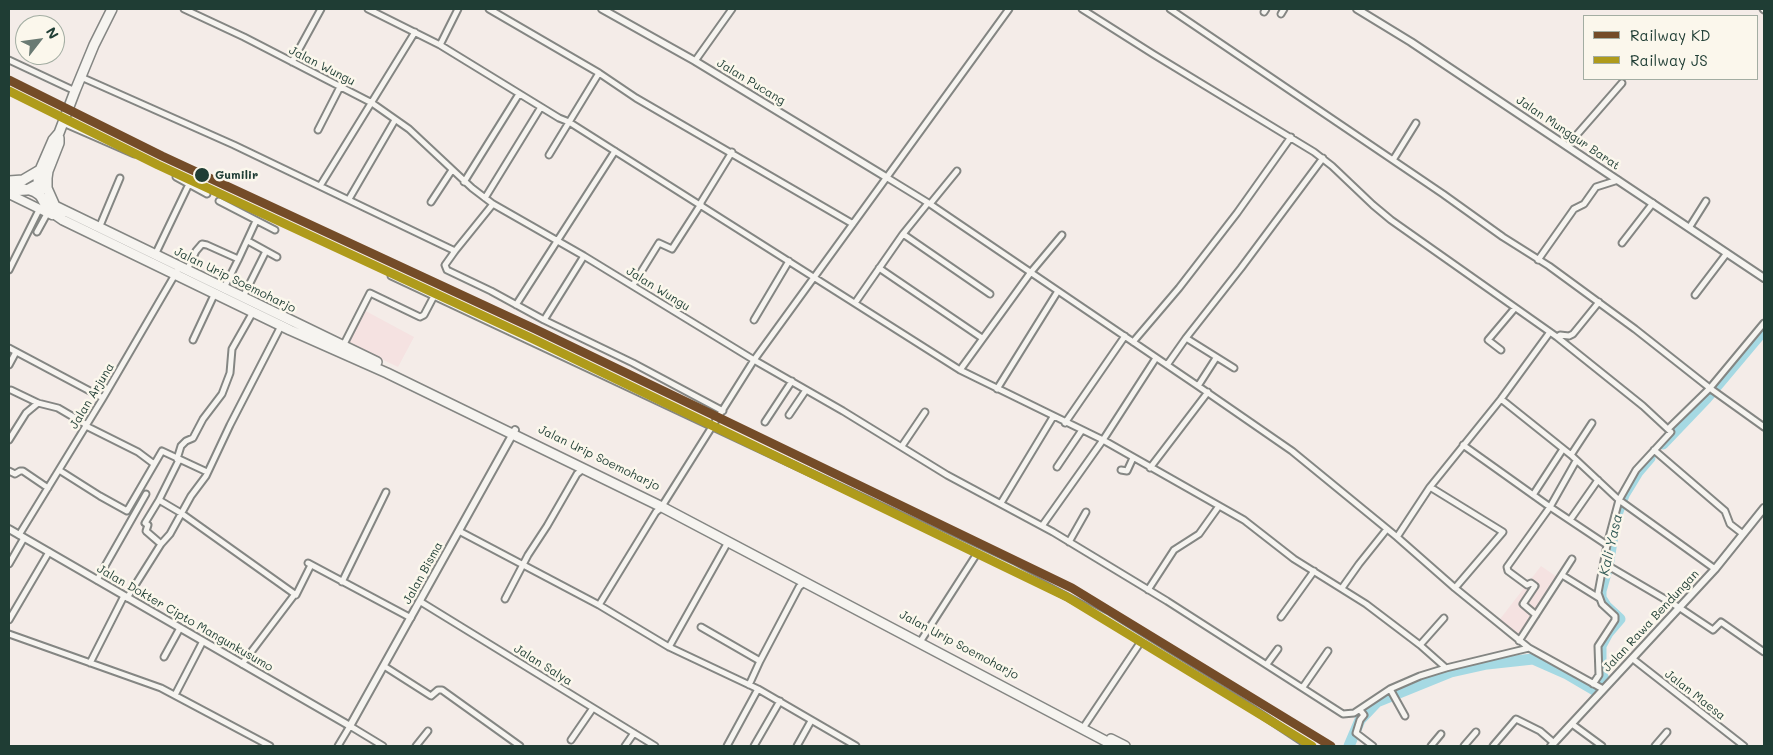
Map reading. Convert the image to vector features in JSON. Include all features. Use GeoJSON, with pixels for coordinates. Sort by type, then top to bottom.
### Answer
{"type":"FeatureCollection","features":[{"type":"Feature","properties":{"kind":"highway"},"geometry":{"type":"LineString","coordinates":[[40,195],[38,185],[54,140],[59,133],[74,91],[112,9]]}},
{"type":"Feature","properties":{"kind":"highway"},"geometry":{"type":"LineString","coordinates":[[9,182],[23,180],[44,170]]}},
{"type":"Feature","properties":{"kind":"highway"},"geometry":{"type":"LineString","coordinates":[[44,170],[47,188],[55,206]]}},
{"type":"Feature","properties":{"kind":"highway"},"geometry":{"type":"LineString","coordinates":[[9,192],[27,190],[38,185]]}},
{"type":"Feature","properties":{"kind":"highway","name":"Jalan Urip Soemoharjo"},"geometry":{"type":"LineString","coordinates":[[40,195],[50,211],[63,220],[224,288],[342,346],[582,469],[663,505],[804,583],[1066,718],[1085,725],[1125,746]]}},
{"type":"Feature","properties":{"kind":"highway","name":"Jalan Urip Soemoharjo"},"geometry":{"type":"LineString","coordinates":[[55,206],[156,255],[215,293],[253,312],[387,373],[663,505],[922,639],[1115,746]]}},
{"type":"Feature","properties":{"kind":"main road"},"geometry":{"type":"LineString","coordinates":[[9,182],[40,195],[55,206]]}},
{"type":"Feature","properties":{"kind":"main road"},"geometry":{"type":"LineString","coordinates":[[9,192],[63,220]]}},
{"type":"Feature","properties":{"kind":"street","name":"Jalan Wungu"},"geometry":{"type":"LineString","coordinates":[[184,9],[372,104],[409,129],[464,182],[493,204],[633,285],[754,360],[947,474],[1069,542],[1267,664],[1343,714],[1361,712]]}},
{"type":"Feature","properties":{"kind":"street"},"geometry":{"type":"LineString","coordinates":[[292,62],[321,9]]}},
{"type":"Feature","properties":{"kind":"street"},"geometry":{"type":"LineString","coordinates":[[368,9],[440,45],[615,150],[960,370],[1103,440],[1248,523],[1286,554],[1343,586],[1420,645],[1446,668]]}},
{"type":"Feature","properties":{"kind":"street"},"geometry":{"type":"LineString","coordinates":[[440,45],[458,9]]}},
{"type":"Feature","properties":{"kind":"street"},"geometry":{"type":"LineString","coordinates":[[489,9],[599,73],[636,98],[732,152],[853,224]]}},
{"type":"Feature","properties":{"kind":"street","name":"Jalan Pucang"},"geometry":{"type":"LineString","coordinates":[[602,9],[695,61],[886,177]]}},
{"type":"Feature","properties":{"kind":"street"},"geometry":{"type":"LineString","coordinates":[[695,61],[732,9]]}},
{"type":"Feature","properties":{"kind":"street"},"geometry":{"type":"LineString","coordinates":[[599,605],[656,512],[663,505],[754,360],[1009,9]]}},
{"type":"Feature","properties":{"kind":"street"},"geometry":{"type":"LineString","coordinates":[[1082,9],[1292,137],[1323,158],[1391,220],[1557,337],[1643,406],[1668,429],[1670,432],[1655,452],[1636,470],[1621,502],[1608,545],[1608,565],[1599,584],[1599,598]]}},
{"type":"Feature","properties":{"kind":"street"},"geometry":{"type":"LineString","coordinates":[[1170,9],[1599,302],[1712,390],[1764,426]]}},
{"type":"Feature","properties":{"kind":"street","name":"Jalan Munggur Barat"},"geometry":{"type":"LineString","coordinates":[[1357,9],[1419,48],[1764,278]]}},
{"type":"Feature","properties":{"kind":"street"},"geometry":{"type":"LineString","coordinates":[[320,186],[415,32]]}},
{"type":"Feature","properties":{"kind":"street"},"geometry":{"type":"LineString","coordinates":[[9,60],[74,91]]}},
{"type":"Feature","properties":{"kind":"street"},"geometry":{"type":"LineString","coordinates":[[548,155],[599,73]]}},
{"type":"Feature","properties":{"kind":"street"},"geometry":{"type":"LineString","coordinates":[[81,77],[225,141],[455,251]]}},
{"type":"Feature","properties":{"kind":"street"},"geometry":{"type":"LineString","coordinates":[[1567,146],[1622,84]]}},
{"type":"Feature","properties":{"kind":"street"},"geometry":{"type":"LineString","coordinates":[[318,130],[340,87]]}},
{"type":"Feature","properties":{"kind":"street"},"geometry":{"type":"LineString","coordinates":[[464,182],[519,94]]}},
{"type":"Feature","properties":{"kind":"street"},"geometry":{"type":"LineString","coordinates":[[485,198],[541,107]]}},
{"type":"Feature","properties":{"kind":"street"},"geometry":{"type":"LineString","coordinates":[[349,200],[395,120]]}},
{"type":"Feature","properties":{"kind":"street"},"geometry":{"type":"LineString","coordinates":[[62,123],[134,154]]}},
{"type":"Feature","properties":{"kind":"street"},"geometry":{"type":"LineString","coordinates":[[1393,160],[1416,123]]}},
{"type":"Feature","properties":{"kind":"street"},"geometry":{"type":"LineString","coordinates":[[1133,342],[1185,280],[1292,137]]}},
{"type":"Feature","properties":{"kind":"street"},"geometry":{"type":"LineString","coordinates":[[516,304],[615,150]]}},
{"type":"Feature","properties":{"kind":"street"},"geometry":{"type":"LineString","coordinates":[[633,285],[659,243],[672,249],[732,152]]}},
{"type":"Feature","properties":{"kind":"street"},"geometry":{"type":"LineString","coordinates":[[1167,365],[1242,268],[1323,158]]}},
{"type":"Feature","properties":{"kind":"street"},"geometry":{"type":"LineString","coordinates":[[431,202],[452,170]]}},
{"type":"Feature","properties":{"kind":"street"},"geometry":{"type":"LineString","coordinates":[[855,303],[903,234],[957,171]]}},
{"type":"Feature","properties":{"kind":"street"},"geometry":{"type":"LineString","coordinates":[[176,177],[207,194]]}},
{"type":"Feature","properties":{"kind":"street"},"geometry":{"type":"LineString","coordinates":[[886,177],[929,203],[1292,451],[1529,648],[1601,688]]}},
{"type":"Feature","properties":{"kind":"street"},"geometry":{"type":"LineString","coordinates":[[99,228],[120,178]]}},
{"type":"Feature","properties":{"kind":"street"},"geometry":{"type":"LineString","coordinates":[[1538,260],[1574,210],[1584,204],[1596,187],[1618,180]]}},
{"type":"Feature","properties":{"kind":"street"},"geometry":{"type":"LineString","coordinates":[[156,255],[189,184]]}},
{"type":"Feature","properties":{"kind":"street"},"geometry":{"type":"LineString","coordinates":[[219,201],[275,230]]}},
{"type":"Feature","properties":{"kind":"street"},"geometry":{"type":"LineString","coordinates":[[1689,228],[1706,201]]}},
{"type":"Feature","properties":{"kind":"street"},"geometry":{"type":"LineString","coordinates":[[493,204],[455,251],[446,265],[447,270],[633,363],[723,411]]}},
{"type":"Feature","properties":{"kind":"street"},"geometry":{"type":"LineString","coordinates":[[1622,243],[1654,204]]}},
{"type":"Feature","properties":{"kind":"street"},"geometry":{"type":"LineString","coordinates":[[9,270],[40,208]]}},
{"type":"Feature","properties":{"kind":"street"},"geometry":{"type":"LineString","coordinates":[[37,232],[48,212]]}},
{"type":"Feature","properties":{"kind":"street"},"geometry":{"type":"LineString","coordinates":[[224,288],[256,221]]}},
{"type":"Feature","properties":{"kind":"street"},"geometry":{"type":"LineString","coordinates":[[903,234],[990,294]]}},
{"type":"Feature","properties":{"kind":"street"},"geometry":{"type":"LineString","coordinates":[[960,370],[1031,272],[1062,235]]}},
{"type":"Feature","properties":{"kind":"street"},"geometry":{"type":"LineString","coordinates":[[248,241],[277,258]]}},
{"type":"Feature","properties":{"kind":"street","name":"Jalan Arjuna"},"geometry":{"type":"LineString","coordinates":[[9,564],[48,488],[181,270],[202,244],[208,245],[238,260]]}},
{"type":"Feature","properties":{"kind":"street"},"geometry":{"type":"LineString","coordinates":[[243,297],[266,251]]}},
{"type":"Feature","properties":{"kind":"street"},"geometry":{"type":"LineString","coordinates":[[1695,295],[1727,253]]}},
{"type":"Feature","properties":{"kind":"street"},"geometry":{"type":"LineString","coordinates":[[544,320],[584,256]]}},
{"type":"Feature","properties":{"kind":"street"},"geometry":{"type":"LineString","coordinates":[[754,320],[789,261]]}},
{"type":"Feature","properties":{"kind":"street"},"geometry":{"type":"LineString","coordinates":[[879,268],[982,338]]}},
{"type":"Feature","properties":{"kind":"street"},"geometry":{"type":"LineString","coordinates":[[391,276],[1011,567],[1142,640],[1248,705],[1309,746]]}},
{"type":"Feature","properties":{"kind":"street"},"geometry":{"type":"LineString","coordinates":[[998,389],[1058,291]]}},
{"type":"Feature","properties":{"kind":"street"},"geometry":{"type":"LineString","coordinates":[[193,340],[215,293]]}},
{"type":"Feature","properties":{"kind":"street"},"geometry":{"type":"LineString","coordinates":[[342,346],[370,293],[420,317],[424,315],[434,296]]}},
{"type":"Feature","properties":{"kind":"street"},"geometry":{"type":"LineString","coordinates":[[1557,337],[1573,334],[1599,302]]}},
{"type":"Feature","properties":{"kind":"street"},"geometry":{"type":"LineString","coordinates":[[1501,350],[1488,340],[1515,308]]}},
{"type":"Feature","properties":{"kind":"street"},"geometry":{"type":"LineString","coordinates":[[161,544],[146,531],[148,525],[145,523],[160,500],[178,459],[181,446],[193,438],[203,418],[222,394],[228,383],[232,349],[253,312]]}},
{"type":"Feature","properties":{"kind":"street"},"geometry":{"type":"LineString","coordinates":[[1668,429],[1712,390],[1764,323]]}},
{"type":"Feature","properties":{"kind":"street"},"geometry":{"type":"LineString","coordinates":[[90,663],[126,597],[161,544],[170,534],[191,496],[206,476],[282,326]]}},
{"type":"Feature","properties":{"kind":"street"},"geometry":{"type":"LineString","coordinates":[[1397,537],[1430,487],[1501,399],[1550,332]]}},
{"type":"Feature","properties":{"kind":"street"},"geometry":{"type":"LineString","coordinates":[[1065,423],[1125,336]]}},
{"type":"Feature","properties":{"kind":"street"},"geometry":{"type":"LineString","coordinates":[[1186,338],[1234,368]]}},
{"type":"Feature","properties":{"kind":"street"},"geometry":{"type":"LineString","coordinates":[[9,348],[103,398]]}},
{"type":"Feature","properties":{"kind":"street"},"geometry":{"type":"LineString","coordinates":[[9,364],[16,352]]}},
{"type":"Feature","properties":{"kind":"street"},"geometry":{"type":"LineString","coordinates":[[1042,526],[1103,440],[1156,358]]}},
{"type":"Feature","properties":{"kind":"street"},"geometry":{"type":"LineString","coordinates":[[1198,386],[1216,358]]}},
{"type":"Feature","properties":{"kind":"street"},"geometry":{"type":"LineString","coordinates":[[765,422],[792,381]]}},
{"type":"Feature","properties":{"kind":"street"},"geometry":{"type":"LineString","coordinates":[[11,390],[38,403],[58,408],[138,452],[154,464]]}},
{"type":"Feature","properties":{"kind":"street"},"geometry":{"type":"LineString","coordinates":[[789,415],[806,390]]}},
{"type":"Feature","properties":{"kind":"street"},"geometry":{"type":"LineString","coordinates":[[1150,468],[1208,392]]}},
{"type":"Feature","properties":{"kind":"street"},"geometry":{"type":"LineString","coordinates":[[1501,399],[1570,455],[1621,502],[1715,569]]}},
{"type":"Feature","properties":{"kind":"street"},"geometry":{"type":"LineString","coordinates":[[9,440],[26,413],[38,403]]}},
{"type":"Feature","properties":{"kind":"street"},"geometry":{"type":"LineString","coordinates":[[902,446],[925,412]]}},
{"type":"Feature","properties":{"kind":"street"},"geometry":{"type":"LineString","coordinates":[[1001,503],[1053,417]]}},
{"type":"Feature","properties":{"kind":"street"},"geometry":{"type":"LineString","coordinates":[[1570,455],[1592,423]]}},
{"type":"Feature","properties":{"kind":"street"},"geometry":{"type":"LineString","coordinates":[[1057,467],[1082,430]]}},
{"type":"Feature","properties":{"kind":"street","name":"Jalan Bisma"},"geometry":{"type":"LineString","coordinates":[[350,726],[514,433]]}},
{"type":"Feature","properties":{"kind":"street"},"geometry":{"type":"LineString","coordinates":[[1463,445],[1550,507],[1608,545]]}},
{"type":"Feature","properties":{"kind":"street"},"geometry":{"type":"LineString","coordinates":[[1533,495],[1562,449]]}},
{"type":"Feature","properties":{"kind":"street"},"geometry":{"type":"LineString","coordinates":[[59,470],[127,511],[162,451],[207,472]]}},
{"type":"Feature","properties":{"kind":"street"},"geometry":{"type":"LineString","coordinates":[[1655,452],[1725,511],[1730,524],[1743,534]]}},
{"type":"Feature","properties":{"kind":"street"},"geometry":{"type":"LineString","coordinates":[[1121,470],[1127,470],[1133,458]]}},
{"type":"Feature","properties":{"kind":"street"},"geometry":{"type":"LineString","coordinates":[[1536,615],[1523,604],[1535,586],[1531,583],[1528,586],[1525,584],[1508,571],[1507,567],[1550,507],[1576,461]]}},
{"type":"Feature","properties":{"kind":"street"},"geometry":{"type":"LineString","coordinates":[[505,599],[582,469]]}},
{"type":"Feature","properties":{"kind":"street"},"geometry":{"type":"LineString","coordinates":[[9,471],[15,474],[23,471],[48,488]]}},
{"type":"Feature","properties":{"kind":"street"},"geometry":{"type":"LineString","coordinates":[[1570,520],[1598,480]]}},
{"type":"Feature","properties":{"kind":"street"},"geometry":{"type":"LineString","coordinates":[[1430,487],[1503,532],[1455,588]]}},
{"type":"Feature","properties":{"kind":"street"},"geometry":{"type":"LineString","coordinates":[[342,582],[386,492]]}},
{"type":"Feature","properties":{"kind":"street"},"geometry":{"type":"LineString","coordinates":[[97,580],[146,494]]}},
{"type":"Feature","properties":{"kind":"street"},"geometry":{"type":"LineString","coordinates":[[160,500],[295,594]]}},
{"type":"Feature","properties":{"kind":"street"},"geometry":{"type":"LineString","coordinates":[[1148,590],[1174,550],[1198,536],[1219,506]]}},
{"type":"Feature","properties":{"kind":"street","name":"Jalan Rawa Bendungan"},"geometry":{"type":"LineString","coordinates":[[1553,745],[1601,688],[1633,659],[1715,569],[1764,508]]}},
{"type":"Feature","properties":{"kind":"street"},"geometry":{"type":"LineString","coordinates":[[1069,542],[1086,512]]}},
{"type":"Feature","properties":{"kind":"street","name":"Jalan Dokter Cipto Mangunkusumo"},"geometry":{"type":"LineString","coordinates":[[9,529],[350,726]]}},
{"type":"Feature","properties":{"kind":"street"},"geometry":{"type":"LineString","coordinates":[[1343,586],[1387,529]]}},
{"type":"Feature","properties":{"kind":"street"},"geometry":{"type":"LineString","coordinates":[[459,531],[599,605],[669,647],[758,689],[856,746]]}},
{"type":"Feature","properties":{"kind":"street"},"geometry":{"type":"LineString","coordinates":[[669,647],[728,542]]}},
{"type":"Feature","properties":{"kind":"street"},"geometry":{"type":"LineString","coordinates":[[9,620],[49,552]]}},
{"type":"Feature","properties":{"kind":"street"},"geometry":{"type":"LineString","coordinates":[[922,639],[978,552]]}},
{"type":"Feature","properties":{"kind":"street"},"geometry":{"type":"LineString","coordinates":[[1519,640],[1572,559]]}},
{"type":"Feature","properties":{"kind":"street"},"geometry":{"type":"LineString","coordinates":[[242,664],[296,595],[309,564],[411,618]]}},
{"type":"Feature","properties":{"kind":"street"},"geometry":{"type":"LineString","coordinates":[[1608,565],[1713,630],[1721,622],[1764,652]]}},
{"type":"Feature","properties":{"kind":"street"},"geometry":{"type":"LineString","coordinates":[[1281,617],[1314,571]]}},
{"type":"Feature","properties":{"kind":"street"},"geometry":{"type":"LineString","coordinates":[[1562,575],[1599,598],[1605,608],[1615,616],[1615,620],[1598,646],[1599,675],[1594,684]]}},
{"type":"Feature","properties":{"kind":"street"},"geometry":{"type":"LineString","coordinates":[[749,685],[799,588],[804,583]]}},
{"type":"Feature","properties":{"kind":"street","name":"Jalan Salya"},"geometry":{"type":"LineString","coordinates":[[420,602],[655,746]]}},
{"type":"Feature","properties":{"kind":"street"},"geometry":{"type":"LineString","coordinates":[[1420,645],[1444,618]]}},
{"type":"Feature","properties":{"kind":"street"},"geometry":{"type":"LineString","coordinates":[[701,627],[760,661]]}},
{"type":"Feature","properties":{"kind":"street"},"geometry":{"type":"LineString","coordinates":[[164,656],[180,628]]}},
{"type":"Feature","properties":{"kind":"street"},"geometry":{"type":"LineString","coordinates":[[9,634],[175,695],[270,746]]}},
{"type":"Feature","properties":{"kind":"street"},"geometry":{"type":"LineString","coordinates":[[1085,725],[1142,640]]}},
{"type":"Feature","properties":{"kind":"street"},"geometry":{"type":"LineString","coordinates":[[175,695],[203,641]]}},
{"type":"Feature","properties":{"kind":"street"},"geometry":{"type":"LineString","coordinates":[[1373,746],[1356,733],[1361,712],[1391,690],[1420,676],[1446,668],[1529,648]]}},
{"type":"Feature","properties":{"kind":"street"},"geometry":{"type":"LineString","coordinates":[[1267,664],[1278,649]]}},
{"type":"Feature","properties":{"kind":"street"},"geometry":{"type":"LineString","coordinates":[[1303,687],[1328,651]]}},
{"type":"Feature","properties":{"kind":"street","name":"Jalan Maesa"},"geometry":{"type":"LineString","coordinates":[[1633,659],[1744,746]]}},
{"type":"Feature","properties":{"kind":"street"},"geometry":{"type":"LineString","coordinates":[[384,666],[431,696],[438,690],[442,690],[520,746]]}},
{"type":"Feature","properties":{"kind":"street"},"geometry":{"type":"LineString","coordinates":[[726,746],[758,689]]}},
{"type":"Feature","properties":{"kind":"street"},"geometry":{"type":"LineString","coordinates":[[1391,690],[1405,716]]}},
{"type":"Feature","properties":{"kind":"street"},"geometry":{"type":"LineString","coordinates":[[754,746],[780,701]]}},
{"type":"Feature","properties":{"kind":"street"},"geometry":{"type":"LineString","coordinates":[[571,740],[593,708]]}},
{"type":"Feature","properties":{"kind":"street"},"geometry":{"type":"LineString","coordinates":[[1493,746],[1514,720],[1518,719],[1540,731],[1553,745]]}},
{"type":"Feature","properties":{"kind":"street"},"geometry":{"type":"LineString","coordinates":[[797,746],[811,721]]}},
{"type":"Feature","properties":{"kind":"street"},"geometry":{"type":"LineString","coordinates":[[1572,724],[1602,746]]}},
{"type":"Feature","properties":{"kind":"street"},"geometry":{"type":"LineString","coordinates":[[338,746],[350,726],[383,746]]}},
{"type":"Feature","properties":{"kind":"street"},"geometry":{"type":"LineString","coordinates":[[416,746],[428,731]]}},
{"type":"Feature","properties":{"kind":"street"},"geometry":{"type":"LineString","coordinates":[[1464,746],[1476,732]]}},
{"type":"Feature","properties":{"kind":"street"},"geometry":{"type":"LineString","coordinates":[[1655,746],[1666,732]]}},
{"type":"Feature","properties":{"kind":"street"},"geometry":{"type":"LineString","coordinates":[[625,746],[634,733]]}},
{"type":"Feature","properties":{"kind":"street"},"geometry":{"type":"LineString","coordinates":[[1431,746],[1441,734]]}},
{"type":"Feature","properties":{"kind":"street"},"geometry":{"type":"LineString","coordinates":[[508,746],[512,740]]}},
{"type":"Feature","properties":{"kind":"shaded area"},"geometry":{"type":"Polygon","coordinates":[[[362,309],[414,337],[398,367],[346,342],[362,309]]]}},
{"type":"Feature","properties":{"kind":"shaded area"},"geometry":{"type":"Polygon","coordinates":[[[1541,566],[1557,577],[1519,639],[1497,623],[1541,566]]]}},
{"type":"Feature","properties":{"kind":"waterway","name":"Kali Yasa"},"geometry":{"type":"LineString","coordinates":[[1663,444],[1706,399],[1764,330]]}},
{"type":"Feature","properties":{"kind":"waterway","name":"Kali Yasa"},"geometry":{"type":"LineString","coordinates":[[1349,746],[1360,720],[1377,702],[1451,672],[1487,664],[1533,659],[1567,674],[1596,691],[1604,679],[1601,673],[1601,646],[1608,633],[1620,619],[1606,606],[1601,598],[1616,517],[1624,495],[1638,472],[1650,458]]}},
{"type":"Feature","properties":{"kind":"rail line","name":"KD"},"geometry":{"type":"LineString","coordinates":[[9,80],[162,156],[535,329],[1072,588],[1331,746]]}},
{"type":"Feature","properties":{"kind":"rail line","name":"JS"},"geometry":{"type":"LineString","coordinates":[[9,91],[158,165],[531,338],[1067,597],[1312,746]]}},
{"type":"Feature","properties":{"kind":"place","name":"Gumilir"},"geometry":{"type":"Point","coordinates":[202,175]}}]}
